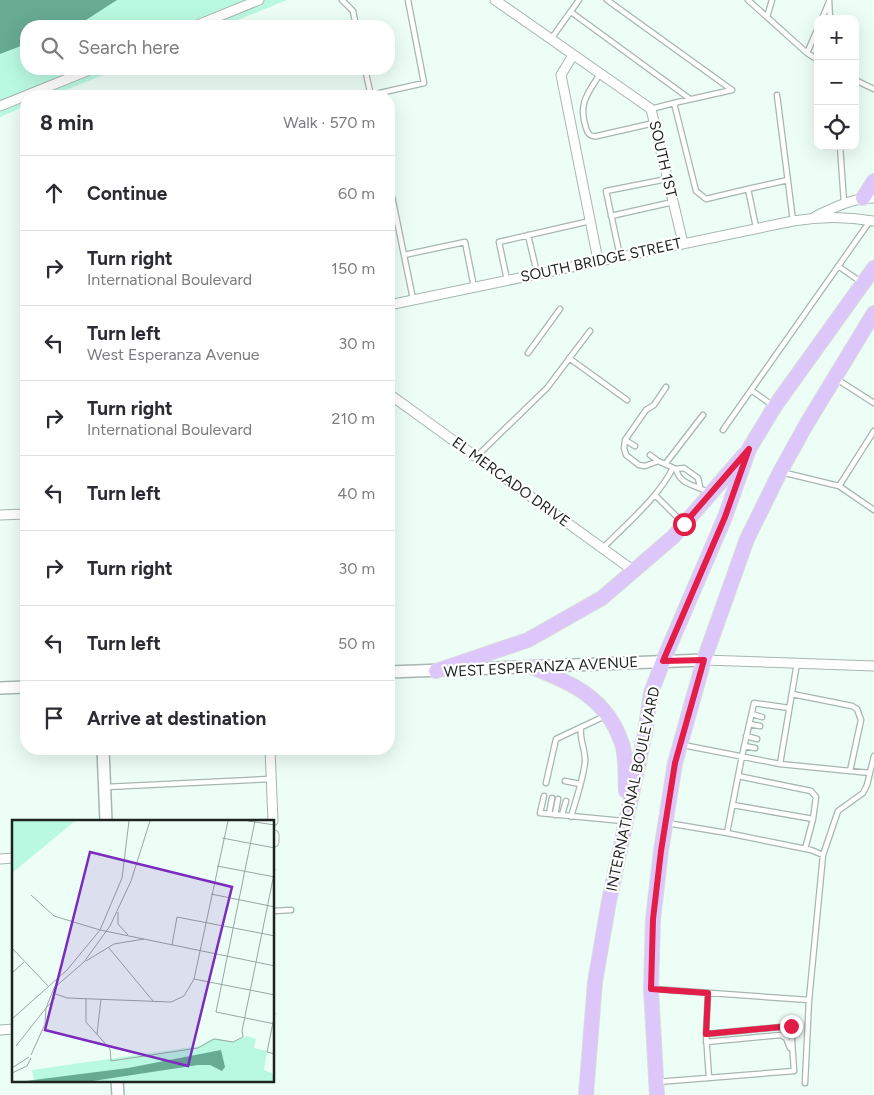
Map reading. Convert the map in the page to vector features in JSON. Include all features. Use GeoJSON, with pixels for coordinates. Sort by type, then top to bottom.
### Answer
{"type":"FeatureCollection","features":[{"type":"Feature","properties":{"kind":"main road"},"geometry":{"type":"LineString","coordinates":[[868,198],[874,181]]}},
{"type":"Feature","properties":{"kind":"main road","name":"INTERNATIONAL BOULEVARD"},"geometry":{"type":"LineString","coordinates":[[586,1095],[595,982],[626,815],[645,733],[651,693],[725,517],[749,449],[775,406],[874,268]]}},
{"type":"Feature","properties":{"kind":"main road"},"geometry":{"type":"LineString","coordinates":[[657,1089],[651,989],[653,919],[665,823],[680,744],[704,660],[747,539],[780,472],[834,377],[874,313]]}},
{"type":"Feature","properties":{"kind":"main road"},"geometry":{"type":"LineString","coordinates":[[436,671],[528,640],[602,598],[673,537],[684,524],[705,490],[749,449]]}},
{"type":"Feature","properties":{"kind":"main road"},"geometry":{"type":"LineString","coordinates":[[531,667],[564,680],[587,694],[608,715],[622,742],[625,766],[626,815]]}},
{"type":"Feature","properties":{"kind":"street"},"geometry":{"type":"LineString","coordinates":[[210,20],[259,0]]}},
{"type":"Feature","properties":{"kind":"street","name":"SOUTH 1ST"},"geometry":{"type":"LineString","coordinates":[[496,0],[650,109],[683,243]]}},
{"type":"Feature","properties":{"kind":"street"},"geometry":{"type":"LineString","coordinates":[[573,55],[561,75],[598,260]]}},
{"type":"Feature","properties":{"kind":"street"},"geometry":{"type":"LineString","coordinates":[[40,90],[77,75]]}},
{"type":"Feature","properties":{"kind":"street"},"geometry":{"type":"LineString","coordinates":[[0,106],[20,98]]}},
{"type":"Feature","properties":{"kind":"street","name":"SOUTH BRIDGE STREET"},"geometry":{"type":"LineString","coordinates":[[814,218],[844,203],[868,198]]}},
{"type":"Feature","properties":{"kind":"street","name":"SOUTH BRIDGE STREET"},"geometry":{"type":"LineString","coordinates":[[395,303],[756,227],[814,218],[846,217],[872,221]]}},
{"type":"Feature","properties":{"kind":"street","name":"EL MERCADO DRIVE"},"geometry":{"type":"LineString","coordinates":[[395,398],[634,571]]}},
{"type":"Feature","properties":{"kind":"street"},"geometry":{"type":"LineString","coordinates":[[0,515],[20,514]]}},
{"type":"Feature","properties":{"kind":"street","name":"WEST ESPERANZA AVENUE"},"geometry":{"type":"LineString","coordinates":[[395,672],[704,660],[874,666]]}},
{"type":"Feature","properties":{"kind":"street"},"geometry":{"type":"LineString","coordinates":[[0,688],[20,687]]}},
{"type":"Feature","properties":{"kind":"street"},"geometry":{"type":"LineString","coordinates":[[103,755],[106,820]]}},
{"type":"Feature","properties":{"kind":"street"},"geometry":{"type":"LineString","coordinates":[[270,755],[273,820]]}},
{"type":"Feature","properties":{"kind":"street"},"geometry":{"type":"LineString","coordinates":[[117,1082],[118,1095]]}},
{"type":"Feature","properties":{"kind":"lane"},"geometry":{"type":"LineString","coordinates":[[342,0],[353,11],[355,20]]}},
{"type":"Feature","properties":{"kind":"lane"},"geometry":{"type":"LineString","coordinates":[[395,90],[424,83],[408,0]]}},
{"type":"Feature","properties":{"kind":"lane"},"geometry":{"type":"LineString","coordinates":[[551,39],[579,0]]}},
{"type":"Feature","properties":{"kind":"lane"},"geometry":{"type":"LineString","coordinates":[[608,0],[732,90],[650,109]]}},
{"type":"Feature","properties":{"kind":"lane"},"geometry":{"type":"LineString","coordinates":[[748,0],[814,57]]}},
{"type":"Feature","properties":{"kind":"lane"},"geometry":{"type":"LineString","coordinates":[[767,17],[772,0]]}},
{"type":"Feature","properties":{"kind":"lane"},"geometry":{"type":"LineString","coordinates":[[824,15],[829,1]]}},
{"type":"Feature","properties":{"kind":"lane"},"geometry":{"type":"LineString","coordinates":[[829,1],[830,15]]}},
{"type":"Feature","properties":{"kind":"lane"},"geometry":{"type":"LineString","coordinates":[[571,12],[690,99]]}},
{"type":"Feature","properties":{"kind":"lane"},"geometry":{"type":"LineString","coordinates":[[807,53],[814,37]]}},
{"type":"Feature","properties":{"kind":"lane"},"geometry":{"type":"LineString","coordinates":[[600,74],[582,106],[582,117],[587,133],[592,137],[654,123]]}},
{"type":"Feature","properties":{"kind":"lane"},"geometry":{"type":"LineString","coordinates":[[366,75],[370,90]]}},
{"type":"Feature","properties":{"kind":"lane"},"geometry":{"type":"LineString","coordinates":[[859,82],[874,89]]}},
{"type":"Feature","properties":{"kind":"lane"},"geometry":{"type":"LineString","coordinates":[[777,95],[793,221]]}},
{"type":"Feature","properties":{"kind":"lane"},"geometry":{"type":"LineString","coordinates":[[674,103],[696,191],[706,198],[788,180]]}},
{"type":"Feature","properties":{"kind":"lane"},"geometry":{"type":"LineString","coordinates":[[840,150],[844,203]]}},
{"type":"Feature","properties":{"kind":"lane"},"geometry":{"type":"LineString","coordinates":[[620,256],[606,191],[667,178]]}},
{"type":"Feature","properties":{"kind":"lane"},"geometry":{"type":"LineString","coordinates":[[748,189],[756,227]]}},
{"type":"Feature","properties":{"kind":"lane"},"geometry":{"type":"LineString","coordinates":[[612,216],[673,202]]}},
{"type":"Feature","properties":{"kind":"lane"},"geometry":{"type":"LineString","coordinates":[[395,211],[413,299]]}},
{"type":"Feature","properties":{"kind":"lane"},"geometry":{"type":"LineString","coordinates":[[507,280],[499,242],[590,221]]}},
{"type":"Feature","properties":{"kind":"lane"},"geometry":{"type":"LineString","coordinates":[[723,430],[838,266],[872,221]]}},
{"type":"Feature","properties":{"kind":"lane"},"geometry":{"type":"LineString","coordinates":[[528,235],[537,273]]}},
{"type":"Feature","properties":{"kind":"lane"},"geometry":{"type":"LineString","coordinates":[[404,255],[465,242],[474,286]]}},
{"type":"Feature","properties":{"kind":"lane"},"geometry":{"type":"LineString","coordinates":[[838,266],[863,283]]}},
{"type":"Feature","properties":{"kind":"lane"},"geometry":{"type":"LineString","coordinates":[[528,353],[560,309]]}},
{"type":"Feature","properties":{"kind":"lane"},"geometry":{"type":"LineString","coordinates":[[476,457],[547,388],[590,331]]}},
{"type":"Feature","properties":{"kind":"lane"},"geometry":{"type":"LineString","coordinates":[[569,358],[627,400]]}},
{"type":"Feature","properties":{"kind":"lane"},"geometry":{"type":"LineString","coordinates":[[834,377],[874,404]]}},
{"type":"Feature","properties":{"kind":"lane"},"geometry":{"type":"LineString","coordinates":[[658,460],[645,466],[639,465],[626,455],[624,448],[625,440],[646,410],[654,404],[666,388]]}},
{"type":"Feature","properties":{"kind":"lane"},"geometry":{"type":"LineString","coordinates":[[750,390],[775,406]]}},
{"type":"Feature","properties":{"kind":"lane"},"geometry":{"type":"LineString","coordinates":[[666,463],[703,415]]}},
{"type":"Feature","properties":{"kind":"lane"},"geometry":{"type":"LineString","coordinates":[[839,486],[874,431]]}},
{"type":"Feature","properties":{"kind":"lane"},"geometry":{"type":"LineString","coordinates":[[625,440],[635,446]]}},
{"type":"Feature","properties":{"kind":"lane"},"geometry":{"type":"LineString","coordinates":[[650,455],[675,469],[678,476],[690,486],[705,490]]}},
{"type":"Feature","properties":{"kind":"lane"},"geometry":{"type":"LineString","coordinates":[[603,548],[655,495],[675,469],[684,468],[698,478],[705,490]]}},
{"type":"Feature","properties":{"kind":"lane"},"geometry":{"type":"LineString","coordinates":[[780,472],[839,486],[874,510]]}},
{"type":"Feature","properties":{"kind":"lane"},"geometry":{"type":"LineString","coordinates":[[655,495],[684,524]]}},
{"type":"Feature","properties":{"kind":"lane"},"geometry":{"type":"LineString","coordinates":[[780,764],[797,663]]}},
{"type":"Feature","properties":{"kind":"lane"},"geometry":{"type":"LineString","coordinates":[[792,694],[852,706],[857,709],[861,720],[850,771]]}},
{"type":"Feature","properties":{"kind":"lane"},"geometry":{"type":"LineString","coordinates":[[728,834],[746,736],[754,704],[789,708]]}},
{"type":"Feature","properties":{"kind":"lane"},"geometry":{"type":"LineString","coordinates":[[752,714],[762,717]]}},
{"type":"Feature","properties":{"kind":"lane"},"geometry":{"type":"LineString","coordinates":[[546,783],[556,739],[608,715]]}},
{"type":"Feature","properties":{"kind":"lane"},"geometry":{"type":"LineString","coordinates":[[781,721],[787,722]]}},
{"type":"Feature","properties":{"kind":"lane"},"geometry":{"type":"LineString","coordinates":[[749,724],[760,726]]}},
{"type":"Feature","properties":{"kind":"lane"},"geometry":{"type":"LineString","coordinates":[[571,817],[585,764],[585,753],[580,736],[581,727]]}},
{"type":"Feature","properties":{"kind":"lane"},"geometry":{"type":"LineString","coordinates":[[779,731],[786,732]]}},
{"type":"Feature","properties":{"kind":"lane"},"geometry":{"type":"LineString","coordinates":[[746,736],[758,739]]}},
{"type":"Feature","properties":{"kind":"lane"},"geometry":{"type":"LineString","coordinates":[[776,743],[783,745]]}},
{"type":"Feature","properties":{"kind":"lane"},"geometry":{"type":"LineString","coordinates":[[680,744],[780,764],[870,773]]}},
{"type":"Feature","properties":{"kind":"lane"},"geometry":{"type":"LineString","coordinates":[[744,746],[756,748]]}},
{"type":"Feature","properties":{"kind":"lane"},"geometry":{"type":"LineString","coordinates":[[774,752],[782,754]]}},
{"type":"Feature","properties":{"kind":"lane"},"geometry":{"type":"LineString","coordinates":[[805,1082],[809,1000],[823,855],[838,811],[863,793],[874,756]]}},
{"type":"Feature","properties":{"kind":"lane"},"geometry":{"type":"LineString","coordinates":[[548,776],[554,778]]}},
{"type":"Feature","properties":{"kind":"lane"},"geometry":{"type":"LineString","coordinates":[[738,776],[811,791],[816,797],[805,849]]}},
{"type":"Feature","properties":{"kind":"lane"},"geometry":{"type":"LineString","coordinates":[[104,787],[272,779]]}},
{"type":"Feature","properties":{"kind":"lane"},"geometry":{"type":"LineString","coordinates":[[564,781],[580,784]]}},
{"type":"Feature","properties":{"kind":"lane"},"geometry":{"type":"LineString","coordinates":[[569,788],[571,782]]}},
{"type":"Feature","properties":{"kind":"lane"},"geometry":{"type":"LineString","coordinates":[[544,796],[540,813],[571,817],[626,815]]}},
{"type":"Feature","properties":{"kind":"lane"},"geometry":{"type":"LineString","coordinates":[[552,798],[552,814]]}},
{"type":"Feature","properties":{"kind":"lane"},"geometry":{"type":"LineString","coordinates":[[552,814],[558,800]]}},
{"type":"Feature","properties":{"kind":"lane"},"geometry":{"type":"LineString","coordinates":[[562,816],[566,801]]}},
{"type":"Feature","properties":{"kind":"lane"},"geometry":{"type":"LineString","coordinates":[[733,805],[812,819]]}},
{"type":"Feature","properties":{"kind":"lane"},"geometry":{"type":"LineString","coordinates":[[665,823],[805,849],[823,855]]}},
{"type":"Feature","properties":{"kind":"lane"},"geometry":{"type":"LineString","coordinates":[[275,911],[291,910]]}},
{"type":"Feature","properties":{"kind":"lane"},"geometry":{"type":"LineString","coordinates":[[651,989],[809,1000]]}},
{"type":"Feature","properties":{"kind":"lane"},"geometry":{"type":"LineString","coordinates":[[708,993],[706,1042],[709,1078]]}},
{"type":"Feature","properties":{"kind":"lane"},"geometry":{"type":"LineString","coordinates":[[657,1089],[709,1078],[794,1071],[791,1026],[706,1034]]}},
{"type":"Feature","properties":{"kind":"lane"},"geometry":{"type":"LineString","coordinates":[[706,1042],[780,1035],[786,1038],[793,1062]]}},
{"type":"Feature","properties":{"kind":"shaded area"},"geometry":{"type":"Polygon","coordinates":[[[0,0],[287,0],[238,20],[20,20],[20,75],[103,75],[66,90],[20,90],[20,109],[0,117],[0,0]]]}},
{"type":"Feature","properties":{"kind":"shaded area"},"geometry":{"type":"Polygon","coordinates":[[[0,0],[117,0],[86,20],[20,20],[20,46],[0,54],[0,0]]]}},
{"type":"Feature","properties":{"kind":"route"},"geometry":{"type":"LineString","coordinates":[[684,524],[749,449],[725,517],[663,661],[704,660],[675,763],[661,851],[653,919],[651,989],[708,993],[706,1034],[791,1026]]}}]}
